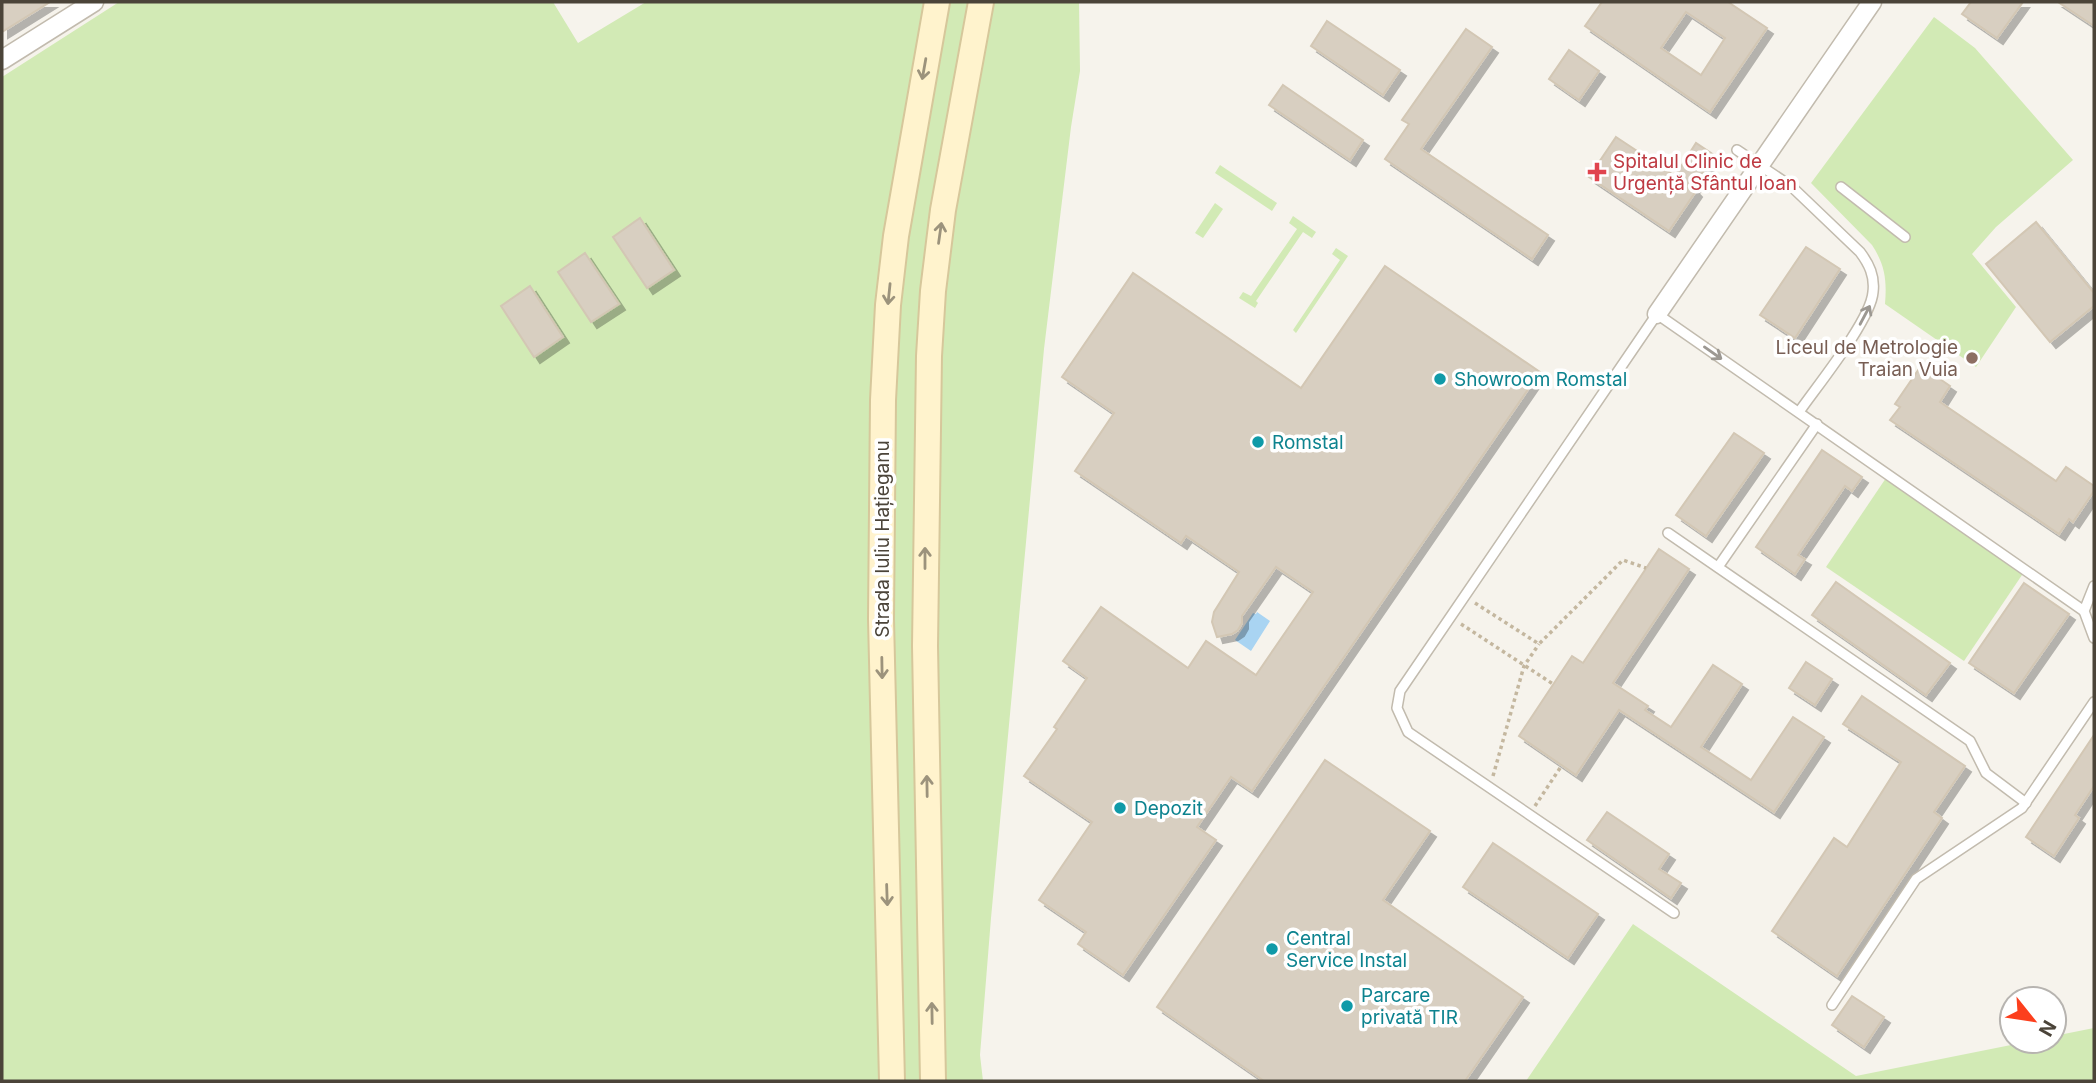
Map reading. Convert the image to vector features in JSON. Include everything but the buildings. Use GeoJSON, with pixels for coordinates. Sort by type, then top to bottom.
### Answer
{"type":"FeatureCollection","features":[{"type":"Feature","properties":{"kind":"main road","name":"Strada Iuliu Hațieganu"},"geometry":{"type":"LineString","coordinates":[[892,1081],[881,619],[885,349],[896,236],[937,2]]}},
{"type":"Feature","properties":{"kind":"main road"},"geometry":{"type":"LineString","coordinates":[[933,1081],[925,591],[929,356],[933,291],[943,210],[980,2]]}},
{"type":"Feature","properties":{"kind":"main road"},"geometry":{"type":"LineString","coordinates":[[889,967],[930,966]]}},
{"type":"Feature","properties":{"kind":"street"},"geometry":{"type":"LineString","coordinates":[[2,60],[94,2]]}},
{"type":"Feature","properties":{"kind":"street"},"geometry":{"type":"LineString","coordinates":[[1657,314],[1872,2]]}},
{"type":"Feature","properties":{"kind":"lane"},"geometry":{"type":"LineString","coordinates":[[1737,149],[1792,187],[1860,251],[1873,278],[1873,295],[1864,319],[1799,412]]}},
{"type":"Feature","properties":{"kind":"lane"},"geometry":{"type":"LineString","coordinates":[[1842,187],[1905,237]]}},
{"type":"Feature","properties":{"kind":"lane"},"geometry":{"type":"LineString","coordinates":[[1674,913],[1408,732],[1397,708],[1400,691],[1657,314],[2084,611],[2094,638]]}},
{"type":"Feature","properties":{"kind":"lane"},"geometry":{"type":"LineString","coordinates":[[1718,567],[1817,424]]}},
{"type":"Feature","properties":{"kind":"lane"},"geometry":{"type":"LineString","coordinates":[[1668,533],[1970,741],[1986,773],[2026,803]]}},
{"type":"Feature","properties":{"kind":"lane"},"geometry":{"type":"LineString","coordinates":[[2084,611],[2094,586]]}},
{"type":"Feature","properties":{"kind":"lane"},"geometry":{"type":"LineString","coordinates":[[1832,1005],[1916,879],[2026,803],[2094,702]]}},
{"type":"Feature","properties":{"kind":"path"},"geometry":{"type":"LineString","coordinates":[[1490,788],[1524,666],[1539,644],[1623,560],[1646,568]]}},
{"type":"Feature","properties":{"kind":"path"},"geometry":{"type":"LineString","coordinates":[[1465,596],[1539,644]]}},
{"type":"Feature","properties":{"kind":"path"},"geometry":{"type":"LineString","coordinates":[[1450,617],[1553,684]]}},
{"type":"Feature","properties":{"kind":"path"},"geometry":{"type":"LineString","coordinates":[[1530,814],[1562,765]]}},
{"type":"Feature","properties":{"kind":"green space"},"geometry":{"type":"Polygon","coordinates":[[[119,2],[553,2],[578,43],[646,2],[1079,2],[1080,71],[1044,349],[991,918],[980,1055],[983,1081],[2,1081],[2,77],[119,2]]]}},
{"type":"Feature","properties":{"kind":"green space"},"geometry":{"type":"Polygon","coordinates":[[[1934,17],[1975,48],[2073,160],[1996,227],[1972,254],[2016,307],[1976,367],[1885,304],[1884,273],[1872,245],[1811,183],[1934,17]]]}},
{"type":"Feature","properties":{"kind":"green space"},"geometry":{"type":"Polygon","coordinates":[[[1220,165],[1277,203],[1272,211],[1215,173],[1220,165]]]}},
{"type":"Feature","properties":{"kind":"green space"},"geometry":{"type":"Polygon","coordinates":[[[1215,203],[1223,209],[1203,238],[1195,233],[1215,203]]]}},
{"type":"Feature","properties":{"kind":"green space"},"geometry":{"type":"Polygon","coordinates":[[[1293,216],[1316,232],[1312,238],[1303,232],[1256,301],[1258,303],[1255,308],[1239,298],[1243,292],[1251,296],[1297,229],[1289,223],[1293,216]]]}},
{"type":"Feature","properties":{"kind":"green space"},"geometry":{"type":"Polygon","coordinates":[[[1336,248],[1348,256],[1296,333],[1293,330],[1340,260],[1332,254],[1336,248]]]}},
{"type":"Feature","properties":{"kind":"green space"},"geometry":{"type":"Polygon","coordinates":[[[1886,478],[2024,572],[1964,661],[1826,567],[1886,478]]]}},
{"type":"Feature","properties":{"kind":"green space"},"geometry":{"type":"Polygon","coordinates":[[[1633,924],[1856,1076],[1998,1048],[1998,1055],[2068,1055],[2068,1033],[2094,1028],[2094,1081],[1526,1081],[1633,924]]]}},
{"type":"Feature","properties":{"kind":"water"},"geometry":{"type":"Polygon","coordinates":[[[1257,612],[1270,621],[1251,651],[1235,640],[1253,613],[1257,612]]]}},
{"type":"Feature","properties":{"kind":"place","name":"Spitalul Clinic de Urgență Sfântul Ioan"},"geometry":{"type":"Point","coordinates":[1597,172]}},
{"type":"Feature","properties":{"kind":"place","name":"Liceul de Metrologie Traian Vuia"},"geometry":{"type":"Point","coordinates":[1972,358]}},
{"type":"Feature","properties":{"kind":"place","name":"Showroom Romstal"},"geometry":{"type":"Point","coordinates":[1440,379]}},
{"type":"Feature","properties":{"kind":"place","name":"Romstal"},"geometry":{"type":"Point","coordinates":[1258,442]}},
{"type":"Feature","properties":{"kind":"place","name":"Depozit"},"geometry":{"type":"Point","coordinates":[1120,808]}},
{"type":"Feature","properties":{"kind":"place","name":"Central Service Instal"},"geometry":{"type":"Point","coordinates":[1272,949]}},
{"type":"Feature","properties":{"kind":"place","name":"Parcare privată TIR"},"geometry":{"type":"Point","coordinates":[1347,1006]}}]}
